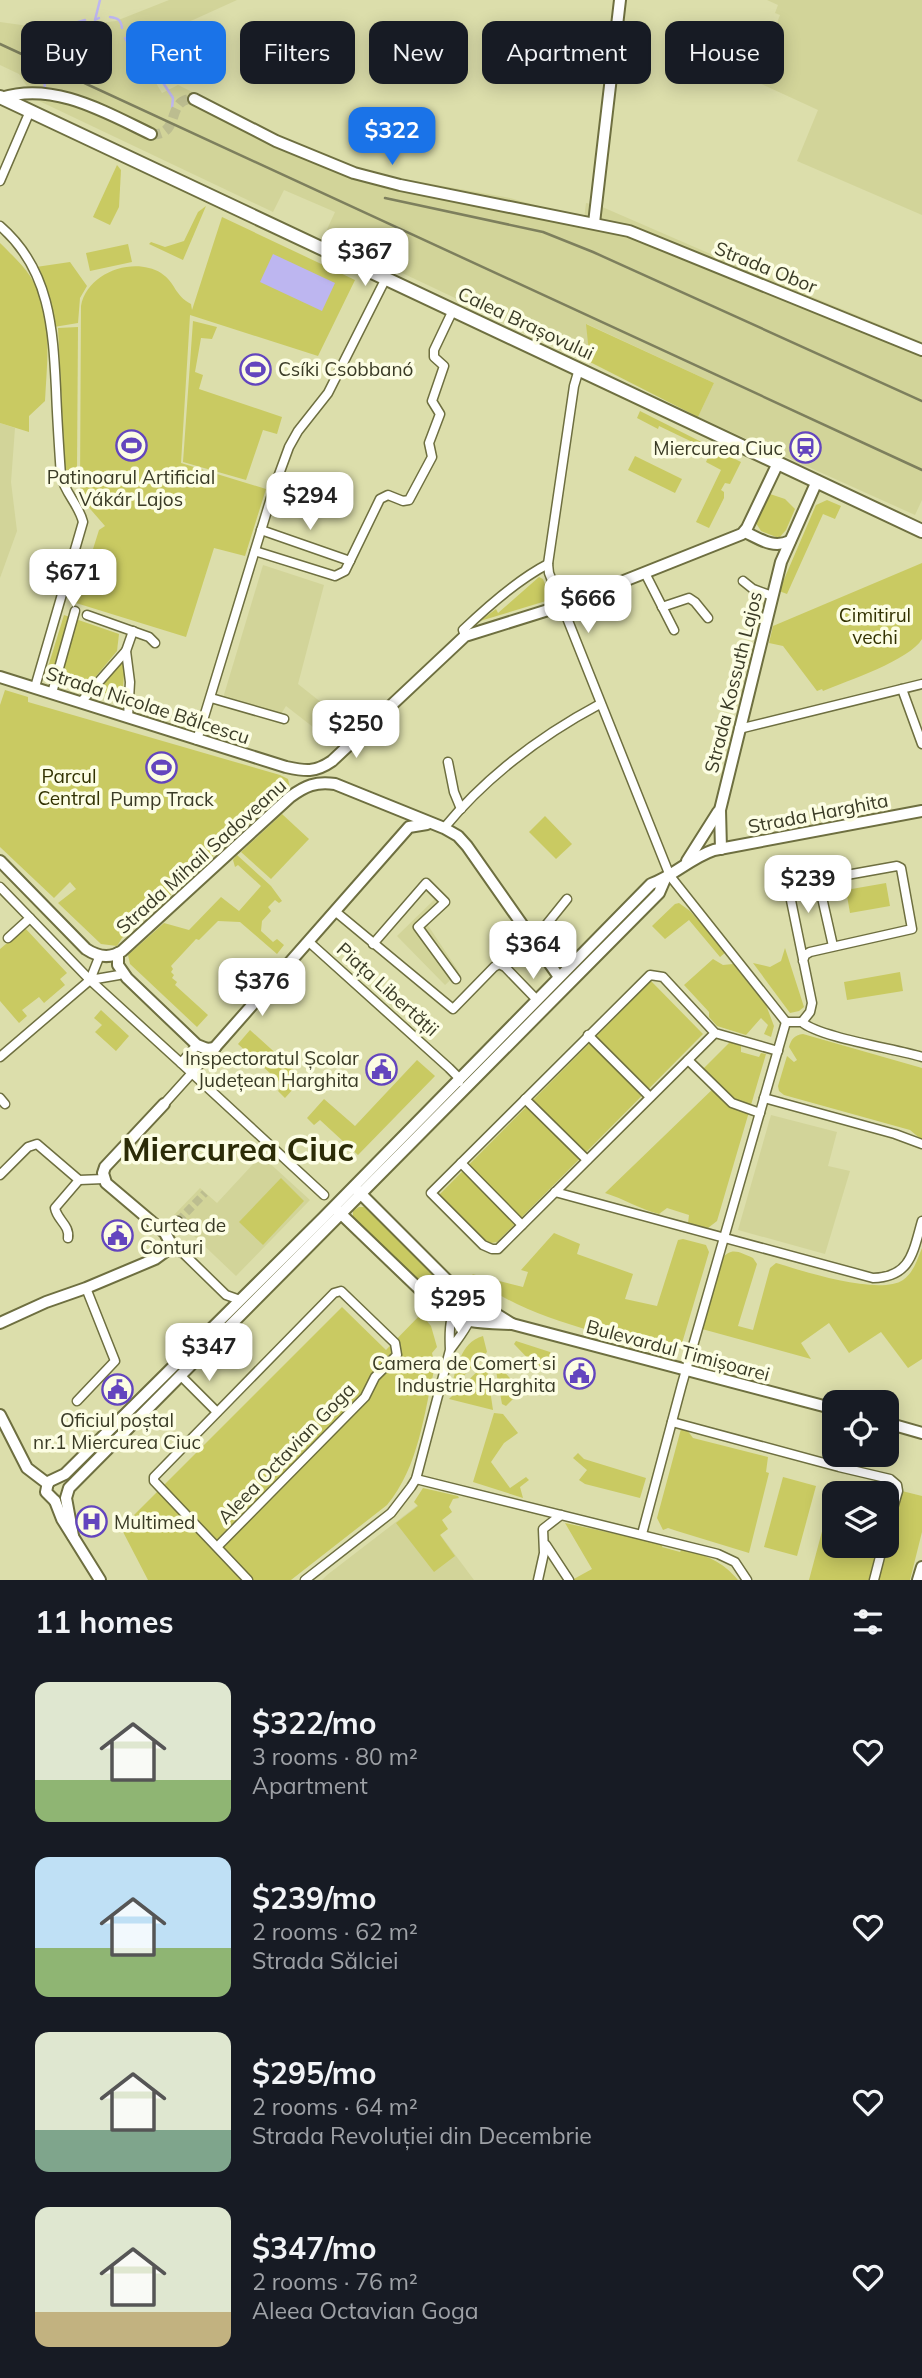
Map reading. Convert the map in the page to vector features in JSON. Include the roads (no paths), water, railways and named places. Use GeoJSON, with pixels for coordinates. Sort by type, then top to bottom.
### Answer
{"type":"FeatureCollection","features":[{"type":"Feature","properties":{"kind":"main road","name":"Calea Brașovului"},"geometry":{"type":"LineString","coordinates":[[0,97],[922,531]]}},
{"type":"Feature","properties":{"kind":"street"},"geometry":{"type":"LineString","coordinates":[[594,223],[620,0]]}},
{"type":"Feature","properties":{"kind":"street"},"geometry":{"type":"LineString","coordinates":[[0,97],[26,93],[72,99],[151,134]]}},
{"type":"Feature","properties":{"kind":"street","name":"Strada Obor"},"geometry":{"type":"LineString","coordinates":[[194,99],[276,141],[354,173],[594,223],[645,237],[922,349]]}},
{"type":"Feature","properties":{"kind":"street"},"geometry":{"type":"LineString","coordinates":[[0,181],[30,111]]}},
{"type":"Feature","properties":{"kind":"street"},"geometry":{"type":"LineString","coordinates":[[0,226],[30,263],[50,314],[61,476],[64,488],[80,511],[83,522],[35,687]]}},
{"type":"Feature","properties":{"kind":"street"},"geometry":{"type":"LineString","coordinates":[[197,740],[261,530],[291,442],[328,393],[386,278]]}},
{"type":"Feature","properties":{"kind":"street"},"geometry":{"type":"LineString","coordinates":[[255,551],[335,576],[343,574],[379,500],[388,495],[403,501],[409,500],[431,462],[429,443],[440,414],[432,401],[444,366],[434,357],[433,351],[453,310]]}},
{"type":"Feature","properties":{"kind":"street"},"geometry":{"type":"LineString","coordinates":[[579,369],[574,386],[548,564],[561,606],[668,877],[786,1022]]}},
{"type":"Feature","properties":{"kind":"street"},"geometry":{"type":"LineString","coordinates":[[778,463],[745,531],[768,543],[779,545],[790,541]]}},
{"type":"Feature","properties":{"kind":"street","name":"Strada Kossuth Lajos"},"geometry":{"type":"LineString","coordinates":[[685,863],[720,849],[720,810],[772,596],[781,562],[817,481]]}},
{"type":"Feature","properties":{"kind":"street"},"geometry":{"type":"LineString","coordinates":[[261,530],[350,561]]}},
{"type":"Feature","properties":{"kind":"street","name":"Strada Mihail Sadoveanu"},"geometry":{"type":"LineString","coordinates":[[286,767],[314,771],[332,761],[465,636],[561,606],[723,543],[745,531]]}},
{"type":"Feature","properties":{"kind":"street"},"geometry":{"type":"LineString","coordinates":[[768,543],[781,562]]}},
{"type":"Feature","properties":{"kind":"street","name":"Strada Mihail Sadoveanu"},"geometry":{"type":"LineString","coordinates":[[465,636],[463,630],[474,620],[532,573],[548,564]]}},
{"type":"Feature","properties":{"kind":"street"},"geometry":{"type":"LineString","coordinates":[[645,573],[674,631]]}},
{"type":"Feature","properties":{"kind":"street"},"geometry":{"type":"LineString","coordinates":[[743,581],[753,589],[772,596]]}},
{"type":"Feature","properties":{"kind":"street"},"geometry":{"type":"LineString","coordinates":[[662,607],[689,598],[695,601],[708,618]]}},
{"type":"Feature","properties":{"kind":"street"},"geometry":{"type":"LineString","coordinates":[[52,693],[75,611]]}},
{"type":"Feature","properties":{"kind":"street"},"geometry":{"type":"LineString","coordinates":[[87,615],[149,637],[155,643]]}},
{"type":"Feature","properties":{"kind":"street"},"geometry":{"type":"LineString","coordinates":[[128,718],[130,682],[126,651],[133,631]]}},
{"type":"Feature","properties":{"kind":"street"},"geometry":{"type":"LineString","coordinates":[[81,702],[117,658],[126,651]]}},
{"type":"Feature","properties":{"kind":"street","name":"Strada Nicolae Bălcescu"},"geometry":{"type":"LineString","coordinates":[[0,677],[286,767]]}},
{"type":"Feature","properties":{"kind":"street"},"geometry":{"type":"LineString","coordinates":[[739,729],[922,684]]}},
{"type":"Feature","properties":{"kind":"street"},"geometry":{"type":"LineString","coordinates":[[902,689],[922,744]]}},
{"type":"Feature","properties":{"kind":"street"},"geometry":{"type":"LineString","coordinates":[[211,698],[284,719]]}},
{"type":"Feature","properties":{"kind":"street"},"geometry":{"type":"LineString","coordinates":[[309,942],[409,827],[421,824],[438,826],[461,810],[497,774],[530,748],[600,704]]}},
{"type":"Feature","properties":{"kind":"street"},"geometry":{"type":"LineString","coordinates":[[332,761],[329,774],[335,784],[458,836],[559,977]]}},
{"type":"Feature","properties":{"kind":"street"},"geometry":{"type":"LineString","coordinates":[[448,762],[461,810]]}},
{"type":"Feature","properties":{"kind":"street"},"geometry":{"type":"LineString","coordinates":[[286,767],[296,783],[290,797]]}},
{"type":"Feature","properties":{"kind":"street","name":"Strada Mihail Sadoveanu"},"geometry":{"type":"LineString","coordinates":[[118,953],[290,797],[307,785],[324,782],[335,784]]}},
{"type":"Feature","properties":{"kind":"street","name":"Strada Kossuth Lajos"},"geometry":{"type":"LineString","coordinates":[[357,1191],[459,1078],[651,884],[668,877],[685,863],[720,810]]}},
{"type":"Feature","properties":{"kind":"street"},"geometry":{"type":"LineString","coordinates":[[399,811],[409,827]]}},
{"type":"Feature","properties":{"kind":"street","name":"Strada Harghita"},"geometry":{"type":"LineString","coordinates":[[720,849],[922,811]]}},
{"type":"Feature","properties":{"kind":"street"},"geometry":{"type":"LineString","coordinates":[[802,1022],[810,1012],[811,1003],[786,877],[790,874],[816,871],[830,878],[898,866],[902,870],[912,929],[807,953],[803,961]]}},
{"type":"Feature","properties":{"kind":"street"},"geometry":{"type":"LineString","coordinates":[[1,867],[89,951],[106,957],[118,953],[118,965],[127,978],[197,1045],[213,1051]]}},
{"type":"Feature","properties":{"kind":"street"},"geometry":{"type":"LineString","coordinates":[[816,871],[833,946]]}},
{"type":"Feature","properties":{"kind":"street","name":"Strada Kossuth Lajos"},"geometry":{"type":"LineString","coordinates":[[63,1495],[252,1303],[338,1210],[456,1098],[659,893],[668,877]]}},
{"type":"Feature","properties":{"kind":"street"},"geometry":{"type":"LineString","coordinates":[[373,944],[426,883],[445,902],[418,927],[456,979]]}},
{"type":"Feature","properties":{"kind":"street"},"geometry":{"type":"LineString","coordinates":[[0,887],[90,980],[324,1195]]}},
{"type":"Feature","properties":{"kind":"street"},"geometry":{"type":"LineString","coordinates":[[534,940],[567,899]]}},
{"type":"Feature","properties":{"kind":"street"},"geometry":{"type":"LineString","coordinates":[[336,912],[453,1009],[499,964],[537,1000]]}},
{"type":"Feature","properties":{"kind":"street"},"geometry":{"type":"LineString","coordinates":[[8,938],[30,918]]}},
{"type":"Feature","properties":{"kind":"street","name":"Piața Libertății"},"geometry":{"type":"LineString","coordinates":[[104,1180],[105,1167],[309,942],[459,1078]]}},
{"type":"Feature","properties":{"kind":"street"},"geometry":{"type":"LineString","coordinates":[[0,1057],[90,980],[98,960]]}},
{"type":"Feature","properties":{"kind":"street"},"geometry":{"type":"LineString","coordinates":[[90,980],[119,975]]}},
{"type":"Feature","properties":{"kind":"street"},"geometry":{"type":"LineString","coordinates":[[715,1033],[498,1249],[492,1250],[483,1245],[431,1193],[645,978],[657,975],[663,977],[715,1033],[778,1051]]}},
{"type":"Feature","properties":{"kind":"street"},"geometry":{"type":"LineString","coordinates":[[786,1022],[802,1022],[807,1027],[922,1057]]}},
{"type":"Feature","properties":{"kind":"street"},"geometry":{"type":"LineString","coordinates":[[642,1534],[685,1370],[786,1022]]}},
{"type":"Feature","properties":{"kind":"street"},"geometry":{"type":"LineString","coordinates":[[588,1035],[650,1097]]}},
{"type":"Feature","properties":{"kind":"street"},"geometry":{"type":"LineString","coordinates":[[181,1063],[196,1046]]}},
{"type":"Feature","properties":{"kind":"street"},"geometry":{"type":"LineString","coordinates":[[688,1060],[732,1103],[760,1113]]}},
{"type":"Feature","properties":{"kind":"street"},"geometry":{"type":"LineString","coordinates":[[456,1098],[459,1078]]}},
{"type":"Feature","properties":{"kind":"street"},"geometry":{"type":"LineString","coordinates":[[764,1098],[922,1144]]}},
{"type":"Feature","properties":{"kind":"street"},"geometry":{"type":"LineString","coordinates":[[524,1099],[587,1160]]}},
{"type":"Feature","properties":{"kind":"street"},"geometry":{"type":"LineString","coordinates":[[0,1175],[32,1145],[37,1144],[79,1180],[104,1180],[165,1233],[169,1240],[169,1247],[161,1256],[0,1323]]}},
{"type":"Feature","properties":{"kind":"street"},"geometry":{"type":"LineString","coordinates":[[461,1163],[522,1225]]}},
{"type":"Feature","properties":{"kind":"street"},"geometry":{"type":"LineString","coordinates":[[68,1238],[69,1231],[56,1214],[55,1208],[79,1180]]}},
{"type":"Feature","properties":{"kind":"street","name":"Bulevardul Timișoarei"},"geometry":{"type":"LineString","coordinates":[[357,1191],[456,1289],[512,1324]]}},
{"type":"Feature","properties":{"kind":"street"},"geometry":{"type":"LineString","coordinates":[[555,1192],[865,1277],[882,1278],[895,1275],[906,1265],[922,1221]]}},
{"type":"Feature","properties":{"kind":"street","name":"Strada Kossuth Lajos"},"geometry":{"type":"LineString","coordinates":[[48,1484],[59,1478],[240,1300],[338,1210]]}},
{"type":"Feature","properties":{"kind":"street","name":"Bulevardul Timișoarei"},"geometry":{"type":"LineString","coordinates":[[338,1210],[438,1307],[452,1316],[474,1322],[512,1324],[822,1406]]}},
{"type":"Feature","properties":{"kind":"street"},"geometry":{"type":"LineString","coordinates":[[165,1233],[178,1221]]}},
{"type":"Feature","properties":{"kind":"street"},"geometry":{"type":"LineString","coordinates":[[169,1247],[184,1254],[226,1295],[252,1303]]}},
{"type":"Feature","properties":{"kind":"street"},"geometry":{"type":"LineString","coordinates":[[77,1401],[115,1361],[86,1288]]}},
{"type":"Feature","properties":{"kind":"street"},"geometry":{"type":"LineString","coordinates":[[449,1330],[438,1307],[448,1307],[454,1303],[458,1297],[456,1289]]}},
{"type":"Feature","properties":{"kind":"street","name":"Aleea Octavian Goga"},"geometry":{"type":"LineString","coordinates":[[218,1546],[365,1397],[375,1377],[395,1358],[396,1346],[344,1293],[338,1291],[153,1479],[248,1580]]}},
{"type":"Feature","properties":{"kind":"street"},"geometry":{"type":"LineString","coordinates":[[305,1580],[391,1513],[416,1479],[450,1350],[449,1330],[452,1316],[460,1303],[470,1297],[474,1322]]}},
{"type":"Feature","properties":{"kind":"street"},"geometry":{"type":"LineString","coordinates":[[450,1350],[474,1322],[476,1308],[483,1305]]}},
{"type":"Feature","properties":{"kind":"street"},"geometry":{"type":"LineString","coordinates":[[180,1375],[218,1412]]}},
{"type":"Feature","properties":{"kind":"street"},"geometry":{"type":"LineString","coordinates":[[0,1415],[28,1471],[48,1484],[47,1494],[63,1495]]}},
{"type":"Feature","properties":{"kind":"street"},"geometry":{"type":"LineString","coordinates":[[672,1422],[892,1481]]}},
{"type":"Feature","properties":{"kind":"street"},"geometry":{"type":"LineString","coordinates":[[899,1426],[920,1432]]}},
{"type":"Feature","properties":{"kind":"street"},"geometry":{"type":"LineString","coordinates":[[59,1478],[66,1482],[63,1495],[73,1536],[100,1580]]}},
{"type":"Feature","properties":{"kind":"street"},"geometry":{"type":"LineString","coordinates":[[416,1479],[724,1556],[736,1563],[747,1580]]}},
{"type":"Feature","properties":{"kind":"street"},"geometry":{"type":"LineString","coordinates":[[538,1580],[545,1543],[543,1528],[561,1515]]}},
{"type":"Feature","properties":{"kind":"street"},"geometry":{"type":"LineString","coordinates":[[545,1543],[569,1580]]}},
{"type":"Feature","properties":{"kind":"street"},"geometry":{"type":"LineString","coordinates":[[874,1580],[880,1558]]}},
{"type":"Feature","properties":{"kind":"street"},"geometry":{"type":"LineString","coordinates":[[918,1580],[922,1567]]}},
{"type":"Feature","properties":{"kind":"waterway"},"geometry":{"type":"LineString","coordinates":[[99,18],[95,20],[100,0]]}},
{"type":"Feature","properties":{"kind":"waterway"},"geometry":{"type":"LineString","coordinates":[[110,17],[119,20],[122,28]]}},
{"type":"Feature","properties":{"kind":"waterway"},"geometry":{"type":"LineString","coordinates":[[45,90],[44,74],[65,26],[85,20]]}},
{"type":"Feature","properties":{"kind":"waterway"},"geometry":{"type":"LineString","coordinates":[[125,38],[135,57],[160,78],[173,98],[172,108]]}},
{"type":"Feature","properties":{"kind":"tunnel"},"geometry":{"type":"LineString","coordinates":[[151,134],[167,130],[179,104],[194,99]]}},
{"type":"Feature","properties":{"kind":"tunnel"},"geometry":{"type":"LineString","coordinates":[[178,1221],[205,1193]]}},
{"type":"Feature","properties":{"kind":"railway"},"geometry":{"type":"LineString","coordinates":[[0,44],[922,470]]}},
{"type":"Feature","properties":{"kind":"railway"},"geometry":{"type":"LineString","coordinates":[[385,198],[543,232],[922,401]]}},
{"type":"Feature","properties":{"kind":"place","name":"Csíki Csobbanó"},"geometry":{"type":"Point","coordinates":[255,369]}},
{"type":"Feature","properties":{"kind":"place","name":"Patinoarul Artificial Vákár Lajos"},"geometry":{"type":"Point","coordinates":[131,446]}},
{"type":"Feature","properties":{"kind":"place","name":"Miercurea Ciuc"},"geometry":{"type":"Point","coordinates":[806,448]}},
{"type":"Feature","properties":{"kind":"place","name":"Pump Track"},"geometry":{"type":"Point","coordinates":[162,768]}},
{"type":"Feature","properties":{"kind":"place","name":"Inspectoratul Școlar Județean Harghita"},"geometry":{"type":"Point","coordinates":[382,1069]}},
{"type":"Feature","properties":{"kind":"place","name":"Curtea de Conturi"},"geometry":{"type":"Point","coordinates":[117,1236]}},
{"type":"Feature","properties":{"kind":"place","name":"Camera de Comert si Industrie Harghita"},"geometry":{"type":"Point","coordinates":[579,1374]}},
{"type":"Feature","properties":{"kind":"place","name":"Oficiul poștal nr.1 Miercurea Ciuc"},"geometry":{"type":"Point","coordinates":[117,1389]}},
{"type":"Feature","properties":{"kind":"place","name":"Multimed"},"geometry":{"type":"Point","coordinates":[91,1522]}},
{"type":"Feature","properties":{"kind":"district","name":"Miercurea Ciuc"},"geometry":{"type":"Point","coordinates":[238,1148]}},
{"type":"Feature","properties":{"kind":"park label","name":"Cimitirul vechi"},"geometry":{"type":"Point","coordinates":[875,626]}},
{"type":"Feature","properties":{"kind":"park label","name":"Parcul Central"},"geometry":{"type":"Point","coordinates":[69,787]}}]}
